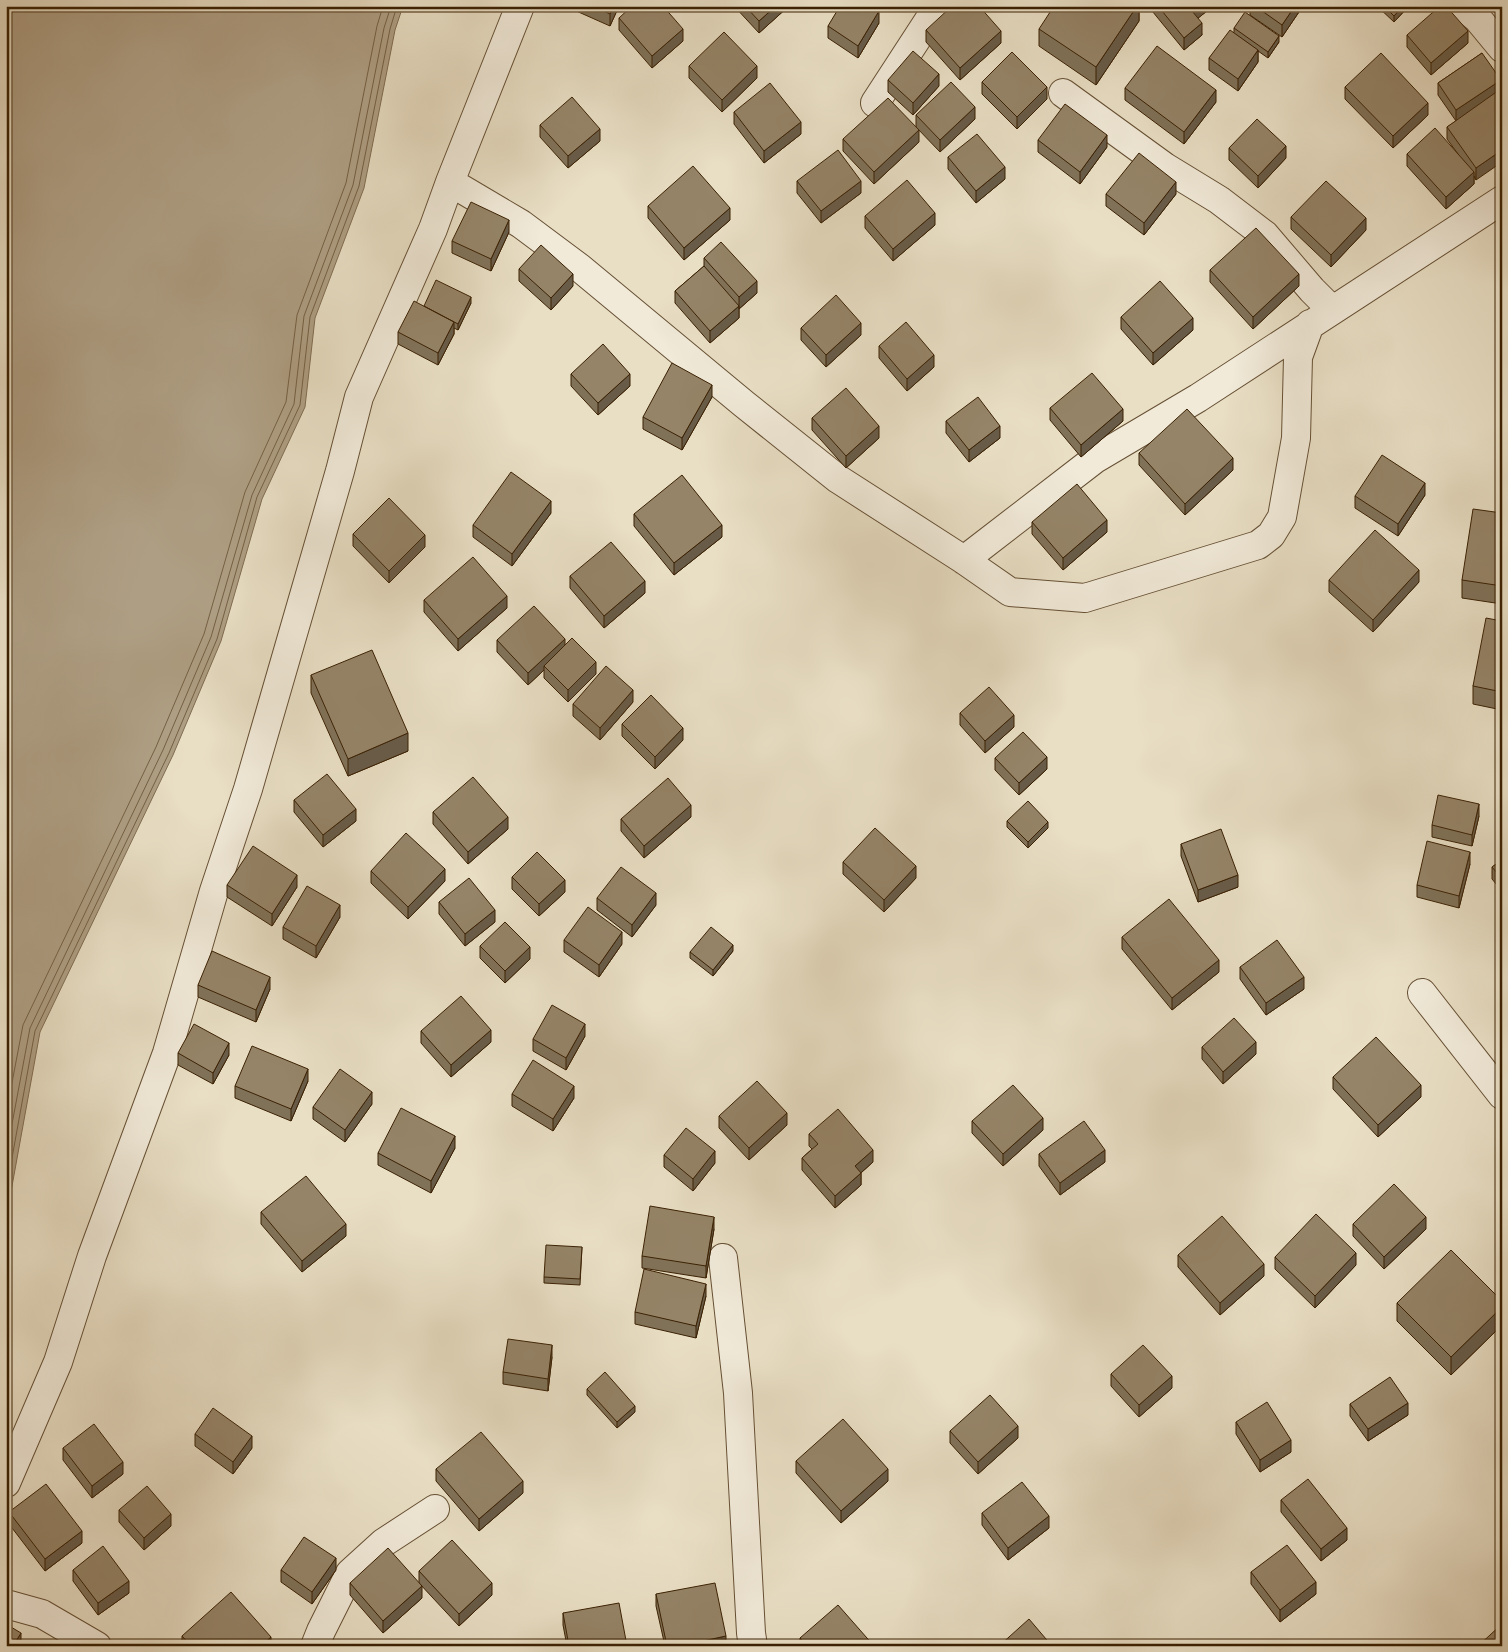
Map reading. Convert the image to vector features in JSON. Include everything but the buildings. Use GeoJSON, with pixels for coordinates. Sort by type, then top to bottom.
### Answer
{"type":"FeatureCollection","features":[{"type":"Feature","properties":{"kind":"street"},"geometry":{"type":"LineString","coordinates":[[6,1483],[58,1362],[92,1256],[167,1053],[214,891],[251,780],[359,397],[434,229],[450,182],[520,6]]}},
{"type":"Feature","properties":{"kind":"street"},"geometry":{"type":"LineString","coordinates":[[875,103],[938,6]]}},
{"type":"Feature","properties":{"kind":"street"},"geometry":{"type":"LineString","coordinates":[[1476,11],[1502,48]]}},
{"type":"Feature","properties":{"kind":"street"},"geometry":{"type":"LineString","coordinates":[[450,182],[521,224],[580,268],[838,479],[1010,592],[1085,598],[1258,544],[1271,535],[1282,517],[1296,438],[1298,357],[1321,317],[1312,290],[1265,235],[1219,200],[1165,167],[1063,93]]}},
{"type":"Feature","properties":{"kind":"street"},"geometry":{"type":"LineString","coordinates":[[964,560],[1095,459],[1198,398],[1502,200]]}},
{"type":"Feature","properties":{"kind":"street"},"geometry":{"type":"LineString","coordinates":[[1422,993],[1502,1095]]}},
{"type":"Feature","properties":{"kind":"street"},"geometry":{"type":"LineString","coordinates":[[723,1258],[738,1393],[753,1646]]}},
{"type":"Feature","properties":{"kind":"street"},"geometry":{"type":"LineString","coordinates":[[315,1646],[320,1631],[350,1573],[383,1542],[435,1509]]}},
{"type":"Feature","properties":{"kind":"street"},"geometry":{"type":"LineString","coordinates":[[6,1604],[42,1614],[97,1646]]}},
{"type":"Feature","properties":{"kind":"water"},"geometry":{"type":"Polygon","coordinates":[[[6,6],[403,6],[395,30],[364,188],[315,318],[305,407],[262,499],[221,641],[173,755],[40,1032],[6,1219],[6,6]]]}}]}
